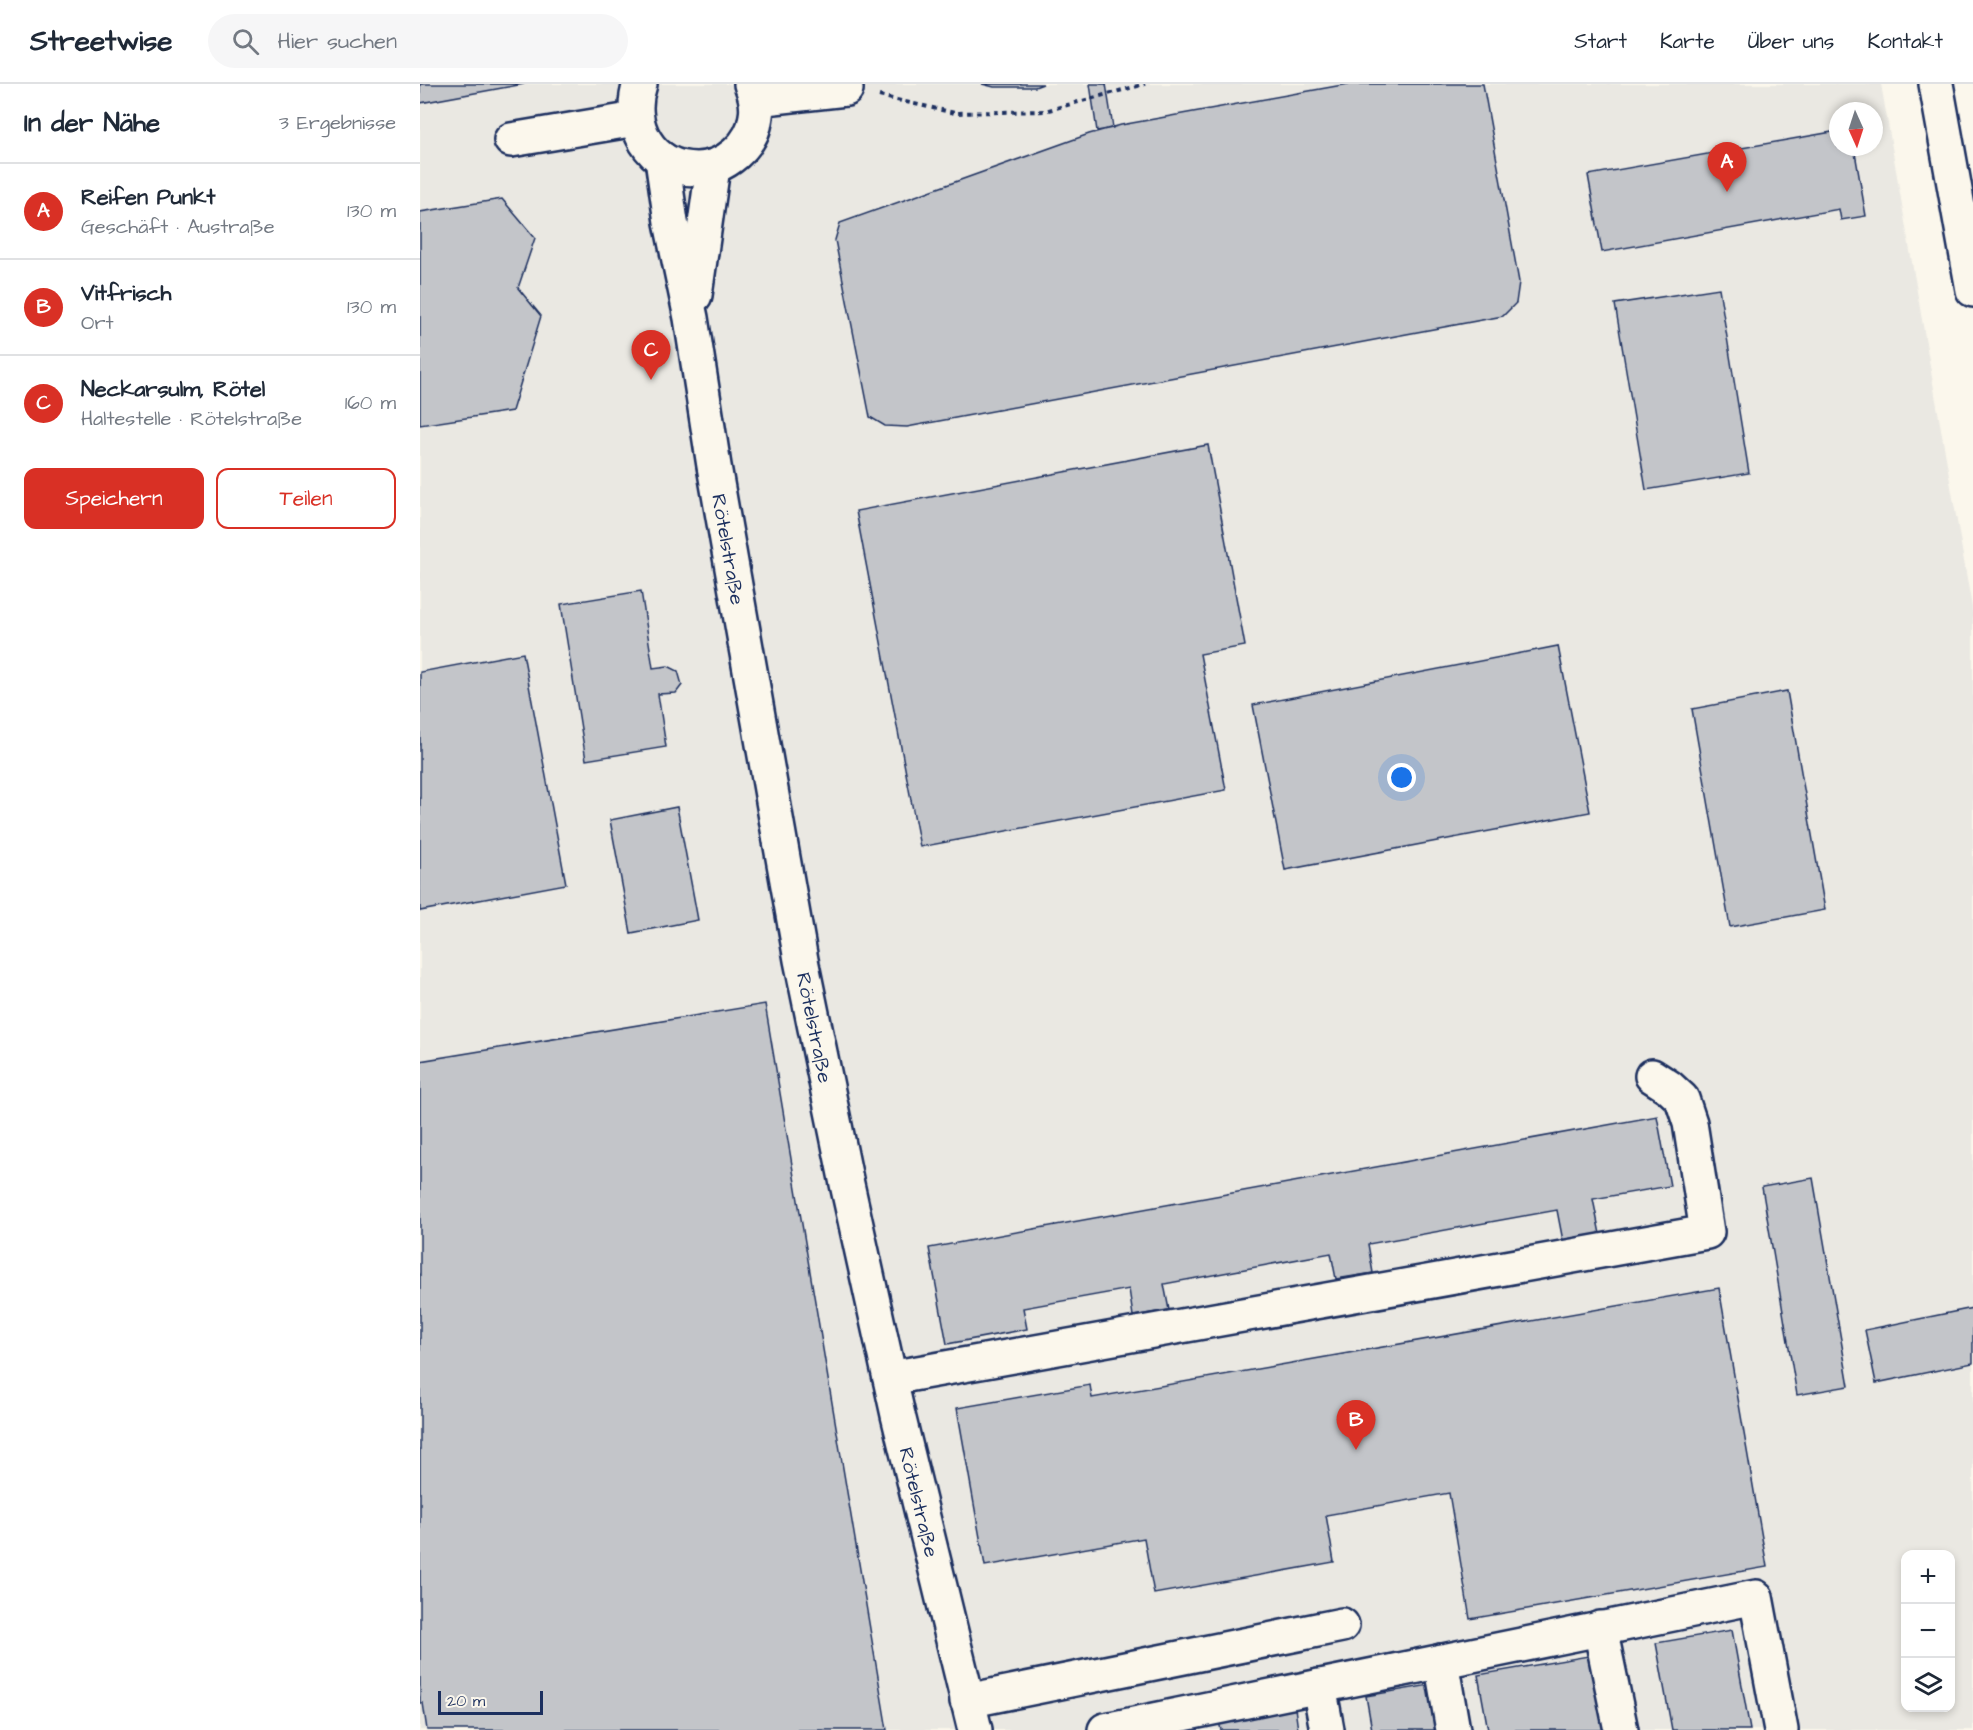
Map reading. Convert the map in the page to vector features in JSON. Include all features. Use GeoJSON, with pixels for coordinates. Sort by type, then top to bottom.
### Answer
{"type":"FeatureCollection","features":[{"type":"Feature","properties":{"kind":"street"},"geometry":{"type":"LineString","coordinates":[[640,84],[636,119],[645,141],[662,159],[678,166],[695,169],[713,167],[729,159],[742,148],[752,133],[756,116],[754,91],[846,89]]}},
{"type":"Feature","properties":{"kind":"street"},"geometry":{"type":"LineString","coordinates":[[1936,84],[1973,290]]}},
{"type":"Feature","properties":{"kind":"street"},"geometry":{"type":"LineString","coordinates":[[511,140],[636,119]]}},
{"type":"Feature","properties":{"kind":"street","name":"Rötelstraße"},"geometry":{"type":"LineString","coordinates":[[662,159],[671,222],[691,318],[714,466],[801,960],[890,1378],[971,1715]]}},
{"type":"Feature","properties":{"kind":"street","name":"Rötelstraße"},"geometry":{"type":"LineString","coordinates":[[691,318],[713,167]]}},
{"type":"Feature","properties":{"kind":"street"},"geometry":{"type":"LineString","coordinates":[[890,1378],[1707,1232],[1689,1123],[1682,1099],[1652,1076]]}},
{"type":"Feature","properties":{"kind":"street"},"geometry":{"type":"LineString","coordinates":[[1105,1730],[1168,1724],[1319,1686],[1756,1597],[1781,1730]]}},
{"type":"Feature","properties":{"kind":"street"},"geometry":{"type":"LineString","coordinates":[[971,1715],[1342,1626]]}},
{"type":"Feature","properties":{"kind":"street"},"geometry":{"type":"LineString","coordinates":[[1600,1628],[1621,1730]]}},
{"type":"Feature","properties":{"kind":"street"},"geometry":{"type":"LineString","coordinates":[[1441,1661],[1453,1730]]}},
{"type":"Feature","properties":{"kind":"street"},"geometry":{"type":"LineString","coordinates":[[1319,1686],[1327,1730]]}},
{"type":"Feature","properties":{"kind":"path"},"geometry":{"type":"LineString","coordinates":[[846,89],[955,113],[1045,111],[1145,84]]}},
{"type":"Feature","properties":{"kind":"shaded area"},"geometry":{"type":"Polygon","coordinates":[[[420,84],[1881,84],[1973,613],[1973,1730],[420,1730],[420,84]]]}},
{"type":"Feature","properties":{"kind":"building"},"geometry":{"type":"Polygon","coordinates":[[[420,84],[524,84],[420,103],[420,84]]]}},
{"type":"Feature","properties":{"kind":"building"},"geometry":{"type":"Polygon","coordinates":[[[982,84],[1043,84],[1035,87],[994,87],[982,84]]]}},
{"type":"Feature","properties":{"kind":"building"},"geometry":{"type":"Polygon","coordinates":[[[1090,84],[1106,84],[1113,128],[1097,131],[1090,84]]]}},
{"type":"Feature","properties":{"kind":"building"},"geometry":{"type":"Polygon","coordinates":[[[1348,84],[1483,84],[1519,282],[1516,303],[1503,316],[907,427],[885,426],[870,417],[835,240],[840,223],[1089,134],[1121,125],[1348,84]]]}},
{"type":"Feature","properties":{"kind":"building"},"geometry":{"type":"Polygon","coordinates":[[[1829,133],[1829,156],[1856,156],[1866,216],[1841,220],[1839,209],[1602,252],[1588,175],[1829,133]]]}},
{"type":"Feature","properties":{"kind":"building"},"geometry":{"type":"Polygon","coordinates":[[[502,199],[535,238],[518,288],[541,316],[512,411],[420,425],[420,212],[502,199]]]}},
{"type":"Feature","properties":{"kind":"building"},"geometry":{"type":"Polygon","coordinates":[[[1719,288],[1749,473],[1646,490],[1615,304],[1719,288]]]}},
{"type":"Feature","properties":{"kind":"building"},"geometry":{"type":"Polygon","coordinates":[[[1208,445],[1245,646],[1200,654],[1226,790],[920,847],[856,511],[1208,445]]]}},
{"type":"Feature","properties":{"kind":"building"},"geometry":{"type":"Polygon","coordinates":[[[641,591],[653,668],[668,666],[678,671],[682,685],[676,693],[658,694],[666,747],[586,760],[561,604],[641,591]]]}},
{"type":"Feature","properties":{"kind":"building"},"geometry":{"type":"Polygon","coordinates":[[[1558,646],[1590,812],[1285,870],[1253,705],[1558,646]]]}},
{"type":"Feature","properties":{"kind":"building"},"geometry":{"type":"Polygon","coordinates":[[[523,653],[566,884],[420,911],[420,672],[523,653]]]}},
{"type":"Feature","properties":{"kind":"building"},"geometry":{"type":"Polygon","coordinates":[[[1787,691],[1825,910],[1730,927],[1692,709],[1787,691]]]}},
{"type":"Feature","properties":{"kind":"building"},"geometry":{"type":"Polygon","coordinates":[[[677,807],[698,920],[631,933],[610,820],[677,807]]]}},
{"type":"Feature","properties":{"kind":"building"},"geometry":{"type":"Polygon","coordinates":[[[765,1004],[887,1730],[427,1730],[423,1703],[420,1703],[420,1061],[765,1004]]]}},
{"type":"Feature","properties":{"kind":"building"},"geometry":{"type":"Polygon","coordinates":[[[1657,1116],[1670,1186],[1593,1199],[1600,1234],[1563,1241],[1557,1210],[1368,1244],[1373,1273],[1336,1279],[1331,1253],[1164,1284],[1169,1310],[1133,1316],[1129,1289],[1023,1308],[1027,1329],[947,1344],[929,1248],[1657,1116]]]}},
{"type":"Feature","properties":{"kind":"building"},"geometry":{"type":"Polygon","coordinates":[[[1813,1178],[1849,1386],[1797,1395],[1762,1187],[1813,1178]]]}},
{"type":"Feature","properties":{"kind":"building"},"geometry":{"type":"Polygon","coordinates":[[[1719,1288],[1767,1567],[1470,1619],[1449,1493],[1326,1515],[1334,1562],[1154,1594],[1144,1538],[985,1566],[957,1408],[1090,1385],[1092,1398],[1719,1288]]]}},
{"type":"Feature","properties":{"kind":"building"},"geometry":{"type":"Polygon","coordinates":[[[1973,1308],[1973,1363],[1876,1383],[1865,1330],[1973,1308]]]}},
{"type":"Feature","properties":{"kind":"building"},"geometry":{"type":"Polygon","coordinates":[[[1732,1630],[1750,1730],[1672,1730],[1656,1643],[1732,1630]]]}},
{"type":"Feature","properties":{"kind":"building"},"geometry":{"type":"Polygon","coordinates":[[[1594,1655],[1607,1730],[1488,1730],[1478,1675],[1594,1655]]]}},
{"type":"Feature","properties":{"kind":"building"},"geometry":{"type":"Polygon","coordinates":[[[1441,1683],[1450,1730],[1372,1730],[1366,1696],[1441,1683]]]}},
{"type":"Feature","properties":{"kind":"building"},"geometry":{"type":"Polygon","coordinates":[[[1295,1708],[1298,1730],[1221,1730],[1219,1722],[1295,1708]]]}},
{"type":"Feature","properties":{"kind":"place","name":"Reifen Punkt"},"geometry":{"type":"Point","coordinates":[1727,192]}},
{"type":"Feature","properties":{"kind":"place","name":"Neckarsulm, Rötel"},"geometry":{"type":"Point","coordinates":[651,380]}},
{"type":"Feature","properties":{"kind":"place","name":"Vitfrisch"},"geometry":{"type":"Point","coordinates":[1356,1450]}}]}
